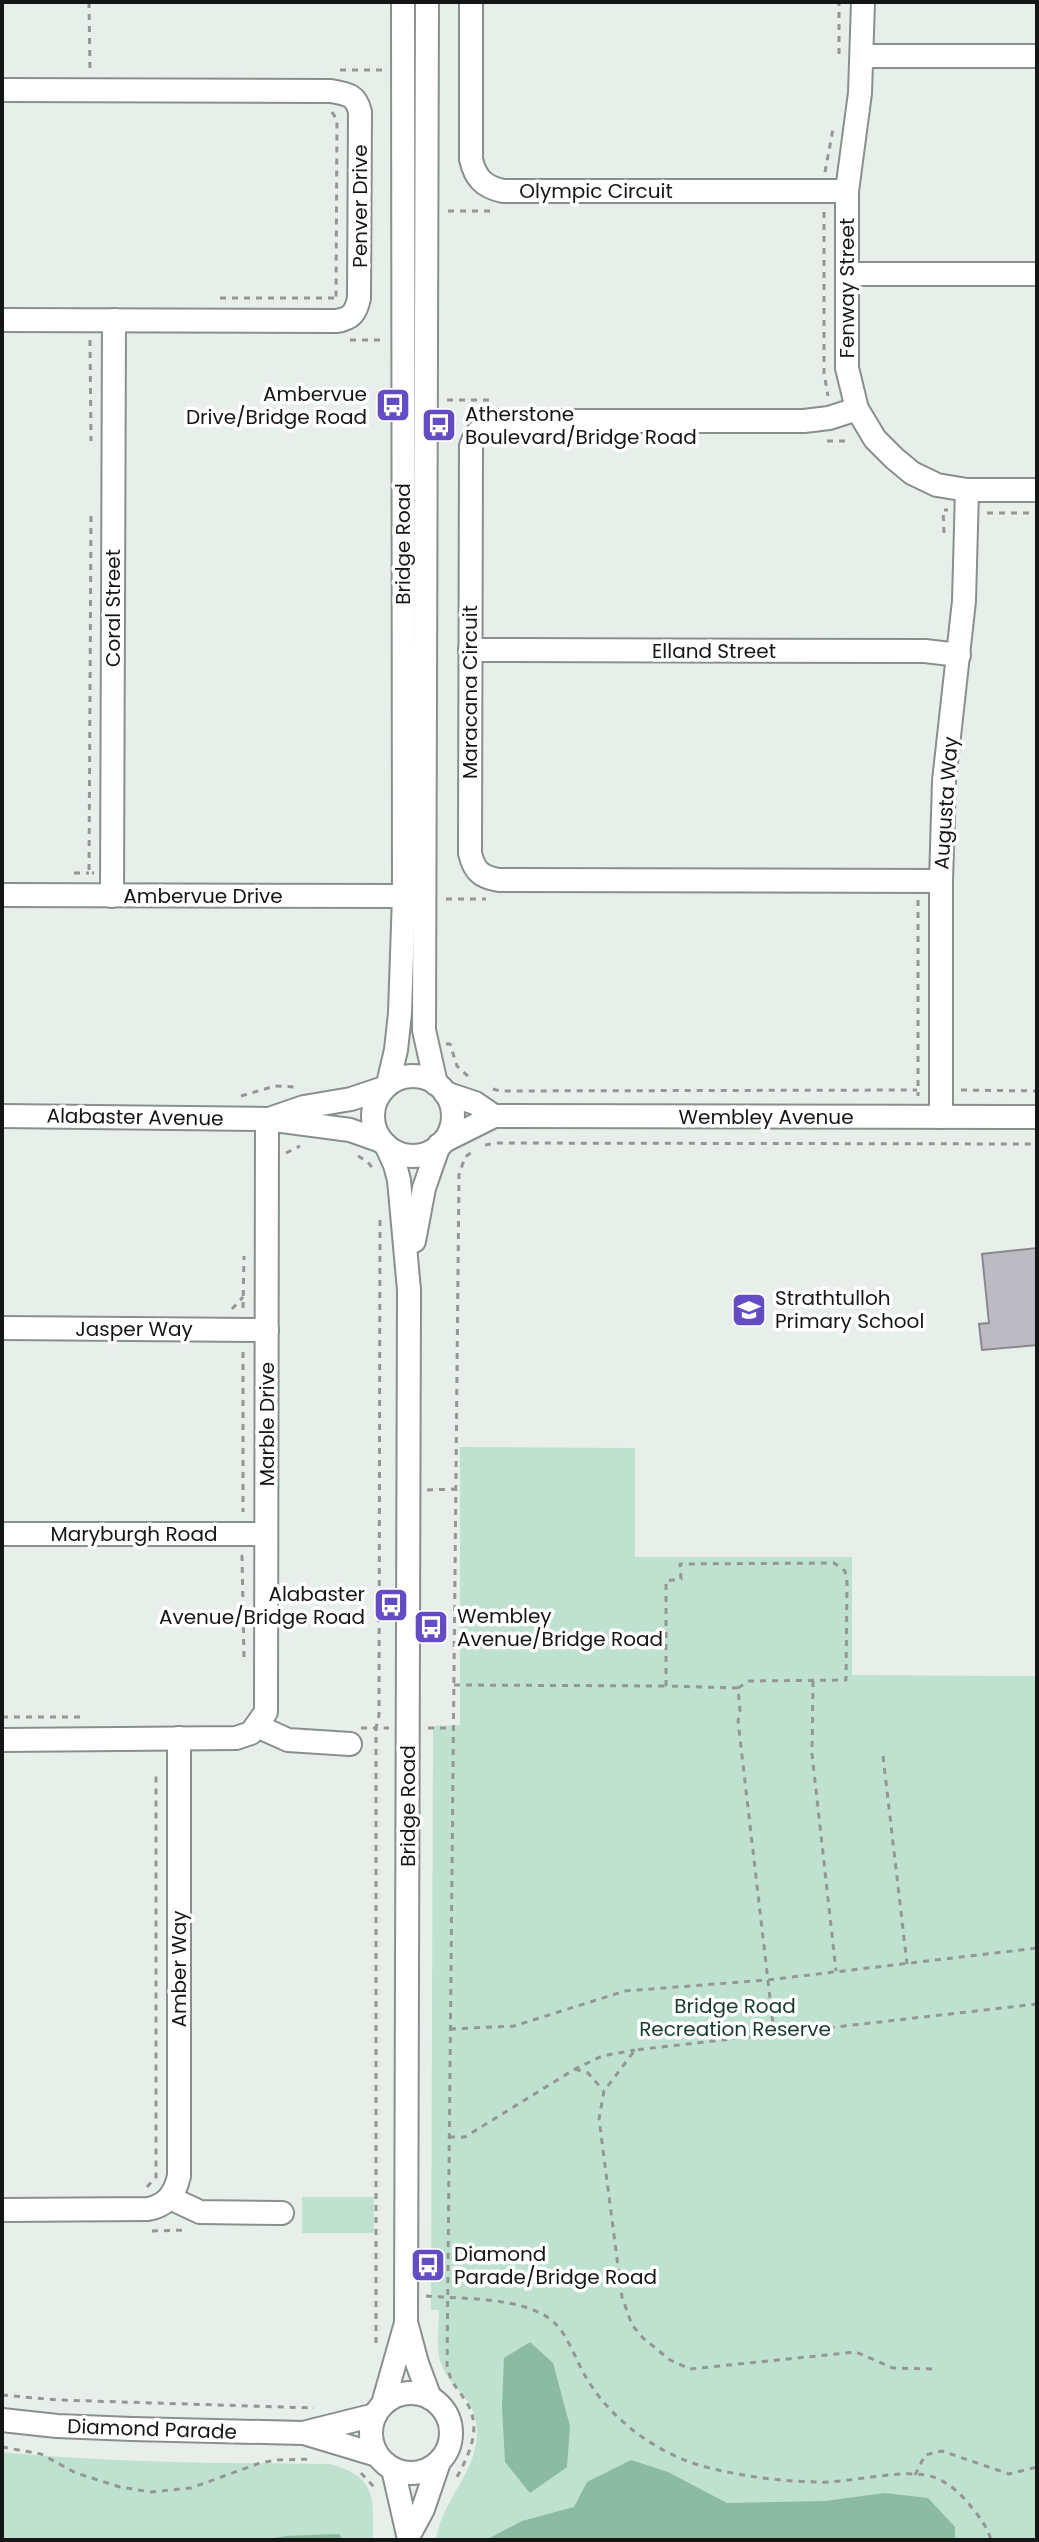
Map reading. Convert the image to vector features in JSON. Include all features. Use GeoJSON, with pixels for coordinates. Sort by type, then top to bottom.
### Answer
{"type":"FeatureCollection","features":[{"type":"Feature","properties":{"kind":"street","name":"Bridge Road"},"geometry":{"type":"LineString","coordinates":[[386,1086],[399,1024],[404,896],[403,2]]}},
{"type":"Feature","properties":{"kind":"street","name":"Bridge Road"},"geometry":{"type":"LineString","coordinates":[[427,2],[424,1030],[440,1088]]}},
{"type":"Feature","properties":{"kind":"street","name":"Olympic Circuit"},"geometry":{"type":"LineString","coordinates":[[471,2],[471,159],[474,172],[491,188],[503,191],[847,191]]}},
{"type":"Feature","properties":{"kind":"street","name":"Fenway Street"},"geometry":{"type":"LineString","coordinates":[[863,2],[860,93],[847,191],[847,368],[857,409],[875,439],[912,473],[937,485],[967,490],[1037,490]]}},
{"type":"Feature","properties":{"kind":"street"},"geometry":{"type":"LineString","coordinates":[[862,56],[1037,56]]}},
{"type":"Feature","properties":{"kind":"street","name":"Penver Drive"},"geometry":{"type":"LineString","coordinates":[[2,90],[331,91],[349,94],[355,99],[360,112],[360,283],[359,298],[348,319],[2,320]]}},
{"type":"Feature","properties":{"kind":"street"},"geometry":{"type":"LineString","coordinates":[[847,274],[1037,274]]}},
{"type":"Feature","properties":{"kind":"street","name":"Coral Street"},"geometry":{"type":"LineString","coordinates":[[112,896],[114,320]]}},
{"type":"Feature","properties":{"kind":"street","name":"Maracana Circuit"},"geometry":{"type":"LineString","coordinates":[[857,409],[829,418],[804,421],[500,421],[481,428],[474,436],[471,446],[470,853],[473,866],[486,878],[499,880],[941,881]]}},
{"type":"Feature","properties":{"kind":"street","name":"Augusta Way"},"geometry":{"type":"LineString","coordinates":[[941,1117],[944,781],[964,601],[967,490]]}},
{"type":"Feature","properties":{"kind":"street","name":"Elland Street"},"geometry":{"type":"LineString","coordinates":[[470,650],[925,651],[959,655]]}},
{"type":"Feature","properties":{"kind":"street","name":"Ambervue Drive"},"geometry":{"type":"LineString","coordinates":[[2,895],[404,896]]}},
{"type":"Feature","properties":{"kind":"street"},"geometry":{"type":"LineString","coordinates":[[417,1076],[440,1088],[451,1104],[452,1117],[450,1130],[441,1143],[418,1155],[396,1152],[384,1143],[373,1120],[377,1097],[386,1086],[397,1079],[417,1076]]}},
{"type":"Feature","properties":{"kind":"street","name":"Alabaster Avenue"},"geometry":{"type":"LineString","coordinates":[[267,1119],[304,1107],[351,1099],[386,1086]]}},
{"type":"Feature","properties":{"kind":"street","name":"Wembley Avenue"},"geometry":{"type":"LineString","coordinates":[[440,1088],[475,1103],[494,1116]]}},
{"type":"Feature","properties":{"kind":"street","name":"Alabaster Avenue"},"geometry":{"type":"LineString","coordinates":[[2,1116],[267,1119],[350,1130],[384,1143]]}},
{"type":"Feature","properties":{"kind":"street","name":"Wembley Avenue"},"geometry":{"type":"LineString","coordinates":[[441,1143],[494,1116],[1037,1117]]}},
{"type":"Feature","properties":{"kind":"street","name":"Marble Drive"},"geometry":{"type":"LineString","coordinates":[[257,1726],[266,1712],[267,1119]]}},
{"type":"Feature","properties":{"kind":"street","name":"Bridge Road"},"geometry":{"type":"LineString","coordinates":[[379,2410],[406,2322],[407,2294],[409,1290],[399,1180],[384,1143]]}},
{"type":"Feature","properties":{"kind":"street","name":"Bridge Road"},"geometry":{"type":"LineString","coordinates":[[409,1290],[416,1219],[441,1143]]}},
{"type":"Feature","properties":{"kind":"street","name":"Jasper Way"},"geometry":{"type":"LineString","coordinates":[[2,1328],[267,1330]]}},
{"type":"Feature","properties":{"kind":"street","name":"Maryburgh Road"},"geometry":{"type":"LineString","coordinates":[[2,1534],[243,1545],[266,1534]]}},
{"type":"Feature","properties":{"kind":"street"},"geometry":{"type":"LineString","coordinates":[[2,1740],[236,1738],[251,1733],[257,1726],[288,1740],[350,1744]]}},
{"type":"Feature","properties":{"kind":"street","name":"Amber Way"},"geometry":{"type":"LineString","coordinates":[[170,2198],[179,2176],[179,1738]]}},
{"type":"Feature","properties":{"kind":"street"},"geometry":{"type":"LineString","coordinates":[[2,2210],[134,2210],[158,2207],[170,2198],[200,2212],[282,2213]]}},
{"type":"Feature","properties":{"kind":"street","name":"Bridge Road"},"geometry":{"type":"LineString","coordinates":[[406,2322],[430,2398]]}},
{"type":"Feature","properties":{"kind":"street"},"geometry":{"type":"LineString","coordinates":[[418,2393],[440,2405],[451,2428],[451,2440],[409,2537],[385,2462],[372,2443],[371,2429],[379,2410],[394,2397],[418,2393]]}},
{"type":"Feature","properties":{"kind":"street","name":"Diamond Parade"},"geometry":{"type":"LineString","coordinates":[[303,2433],[379,2410]]}},
{"type":"Feature","properties":{"kind":"street","name":"Diamond Parade"},"geometry":{"type":"LineString","coordinates":[[2,2420],[102,2428],[303,2433],[385,2462]]}},
{"type":"Feature","properties":{"kind":"street"},"geometry":{"type":"LineString","coordinates":[[385,2462],[417,2473],[439,2462]]}},
{"type":"Feature","properties":{"kind":"path"},"geometry":{"type":"LineString","coordinates":[[89,2],[90,70]]}},
{"type":"Feature","properties":{"kind":"path"},"geometry":{"type":"LineString","coordinates":[[215,298],[336,298]]}},
{"type":"Feature","properties":{"kind":"path"},"geometry":{"type":"LineString","coordinates":[[819,441],[851,441]]}},
{"type":"Feature","properties":{"kind":"path"},"geometry":{"type":"LineString","coordinates":[[239,1097],[275,1086],[307,1087]]}},
{"type":"Feature","properties":{"kind":"path"},"geometry":{"type":"LineString","coordinates":[[489,1088],[500,1091],[1037,1091]]}},
{"type":"Feature","properties":{"kind":"path"},"geometry":{"type":"LineString","coordinates":[[453,2486],[470,2453],[475,2427],[466,2401],[454,2388],[447,2368],[459,1181],[465,1157],[480,1145],[497,1143],[1037,1144]]}},
{"type":"Feature","properties":{"kind":"path"},"geometry":{"type":"LineString","coordinates":[[268,1153],[287,1153],[302,1145]]}},
{"type":"Feature","properties":{"kind":"path"},"geometry":{"type":"LineString","coordinates":[[376,2351],[376,1728],[379,1715],[381,1210]]}},
{"type":"Feature","properties":{"kind":"path"},"geometry":{"type":"LineString","coordinates":[[243,1545],[244,1254]]}},
{"type":"Feature","properties":{"kind":"path"},"geometry":{"type":"LineString","coordinates":[[453,1685],[738,1688],[749,1681],[846,1680],[845,1571],[834,1563],[680,1564],[681,1579],[666,1581],[666,1686]]}},
{"type":"Feature","properties":{"kind":"path"},"geometry":{"type":"LineString","coordinates":[[409,1627],[454,1627]]}},
{"type":"Feature","properties":{"kind":"path"},"geometry":{"type":"LineString","coordinates":[[813,1681],[812,1754],[836,1972]]}},
{"type":"Feature","properties":{"kind":"path"},"geometry":{"type":"LineString","coordinates":[[738,1688],[738,1721],[774,2034]]}},
{"type":"Feature","properties":{"kind":"path"},"geometry":{"type":"LineString","coordinates":[[376,1728],[453,1728]]}},
{"type":"Feature","properties":{"kind":"path"},"geometry":{"type":"LineString","coordinates":[[883,1756],[907,1964]]}},
{"type":"Feature","properties":{"kind":"path"},"geometry":{"type":"LineString","coordinates":[[146,2188],[156,2177],[156,1771]]}},
{"type":"Feature","properties":{"kind":"path"},"geometry":{"type":"LineString","coordinates":[[450,2029],[514,2026],[625,1991],[767,1980],[1037,1948]]}},
{"type":"Feature","properties":{"kind":"path"},"geometry":{"type":"LineString","coordinates":[[449,2137],[465,2137],[575,2069],[602,2056],[1037,2004]]}},
{"type":"Feature","properties":{"kind":"path"},"geometry":{"type":"LineString","coordinates":[[635,2050],[604,2091],[599,2119],[622,2297],[632,2325],[656,2350],[690,2369],[856,2352],[893,2368],[932,2369]]}},
{"type":"Feature","properties":{"kind":"path"},"geometry":{"type":"LineString","coordinates":[[575,2069],[588,2073],[604,2091]]}},
{"type":"Feature","properties":{"kind":"path"},"geometry":{"type":"LineString","coordinates":[[407,2294],[523,2305],[551,2319],[569,2341],[583,2372],[602,2399],[629,2427],[660,2449],[699,2465],[757,2478],[818,2483],[905,2474],[936,2478],[964,2497],[987,2527],[991,2540]]}},
{"type":"Feature","properties":{"kind":"path"},"geometry":{"type":"LineString","coordinates":[[2,2395],[58,2400],[325,2408]]}},
{"type":"Feature","properties":{"kind":"path"},"geometry":{"type":"LineString","coordinates":[[2,2447],[41,2454],[76,2473],[120,2487],[151,2492],[191,2488],[260,2463],[317,2459]]}},
{"type":"Feature","properties":{"kind":"path"},"geometry":{"type":"LineString","coordinates":[[915,2475],[925,2455],[942,2451],[1009,2474],[1037,2467]]}},
{"type":"Feature","properties":{"kind":"path"},"geometry":{"type":"LineString","coordinates":[[357,2470],[382,2496]]}},
{"type":"Feature","properties":{"kind":"green space","name":"Bridge Road Recreation Reserve"},"geometry":{"type":"Polygon","coordinates":[[[460,1447],[635,1448],[635,1557],[852,1557],[852,1675],[1037,1676],[1037,2540],[436,2540],[445,2512],[472,2459],[477,2430],[472,2409],[442,2366],[438,2346],[439,2310],[431,2310],[433,1726],[460,1725],[460,1447]]]}},
{"type":"Feature","properties":{"kind":"green space"},"geometry":{"type":"Polygon","coordinates":[[[302,2197],[374,2197],[374,2233],[302,2233],[302,2197]]]}},
{"type":"Feature","properties":{"kind":"green space"},"geometry":{"type":"Polygon","coordinates":[[[2,2452],[207,2463],[330,2464],[357,2475],[364,2482],[372,2500],[373,2540],[2,2540],[2,2452]]]}},
{"type":"Feature","properties":{"kind":"shaded area"},"geometry":{"type":"Polygon","coordinates":[[[530,2342],[553,2363],[570,2426],[567,2467],[530,2493],[505,2462],[502,2406],[504,2358],[530,2342]]]}},
{"type":"Feature","properties":{"kind":"shaded area"},"geometry":{"type":"Polygon","coordinates":[[[631,2460],[668,2472],[727,2503],[825,2501],[885,2493],[928,2498],[955,2527],[955,2540],[486,2540],[522,2521],[574,2507],[587,2482],[631,2460]]]}},
{"type":"Feature","properties":{"kind":"shaded area"},"geometry":{"type":"Polygon","coordinates":[[[339,2534],[343,2540],[262,2540],[286,2536],[339,2534]]]}},
{"type":"Feature","properties":{"kind":"building"},"geometry":{"type":"Polygon","coordinates":[[[1037,1248],[1037,1345],[982,1350],[979,1324],[989,1323],[982,1254],[1037,1248]]]}},
{"type":"Feature","properties":{"kind":"place","name":"Ambervue Drive/Bridge Road"},"geometry":{"type":"Point","coordinates":[393,405]}},
{"type":"Feature","properties":{"kind":"place","name":"Atherstone Boulevard/Bridge Road"},"geometry":{"type":"Point","coordinates":[439,425]}},
{"type":"Feature","properties":{"kind":"place","name":"Strathtulloh Primary School"},"geometry":{"type":"Point","coordinates":[749,1310]}},
{"type":"Feature","properties":{"kind":"place","name":"Alabaster Avenue/Bridge Road"},"geometry":{"type":"Point","coordinates":[391,1605]}},
{"type":"Feature","properties":{"kind":"place","name":"Wembley Avenue/Bridge Road"},"geometry":{"type":"Point","coordinates":[431,1627]}},
{"type":"Feature","properties":{"kind":"place","name":"Diamond Parade/Bridge Road"},"geometry":{"type":"Point","coordinates":[428,2265]}}]}
